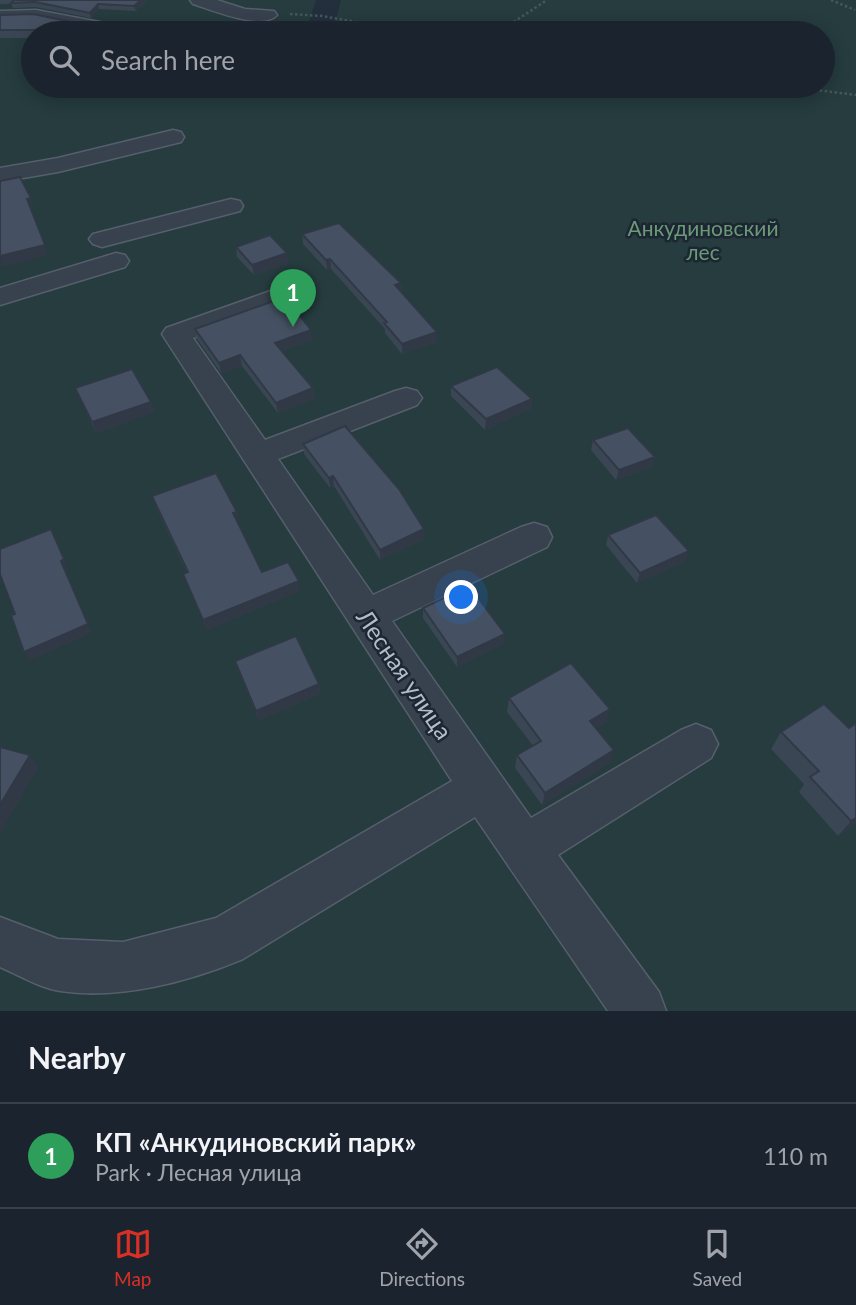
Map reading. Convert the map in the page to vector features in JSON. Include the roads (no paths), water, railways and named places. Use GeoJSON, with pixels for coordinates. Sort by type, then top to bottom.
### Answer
{"type":"FeatureCollection","features":[{"type":"Feature","properties":{"kind":"street"},"geometry":{"type":"LineString","coordinates":[[199,0],[244,14],[268,15]]}},
{"type":"Feature","properties":{"kind":"street"},"geometry":{"type":"LineString","coordinates":[[0,16],[36,15],[68,21]]}},
{"type":"Feature","properties":{"kind":"street"},"geometry":{"type":"LineString","coordinates":[[0,175],[58,165],[173,137]]}},
{"type":"Feature","properties":{"kind":"street"},"geometry":{"type":"LineString","coordinates":[[0,297],[109,250],[231,206]]}},
{"type":"Feature","properties":{"kind":"street","name":"Лесная улица"},"geometry":{"type":"LineString","coordinates":[[296,289],[176,334],[482,788],[640,1011]]}},
{"type":"Feature","properties":{"kind":"street"},"geometry":{"type":"LineString","coordinates":[[257,455],[407,398]]}},
{"type":"Feature","properties":{"kind":"street"},"geometry":{"type":"LineString","coordinates":[[366,616],[534,537]]}},
{"type":"Feature","properties":{"kind":"street"},"geometry":{"type":"LineString","coordinates":[[524,849],[696,744]]}},
{"type":"Feature","properties":{"kind":"street"},"geometry":{"type":"LineString","coordinates":[[0,942],[58,965],[123,968],[225,941],[482,788]]}},
{"type":"Feature","properties":{"kind":"place","name":"КП «Анкудиновский парк»"},"geometry":{"type":"Point","coordinates":[293,327]}},
{"type":"Feature","properties":{"kind":"park label","name":"Анкудиновский лес"},"geometry":{"type":"Point","coordinates":[703,239]}}]}
